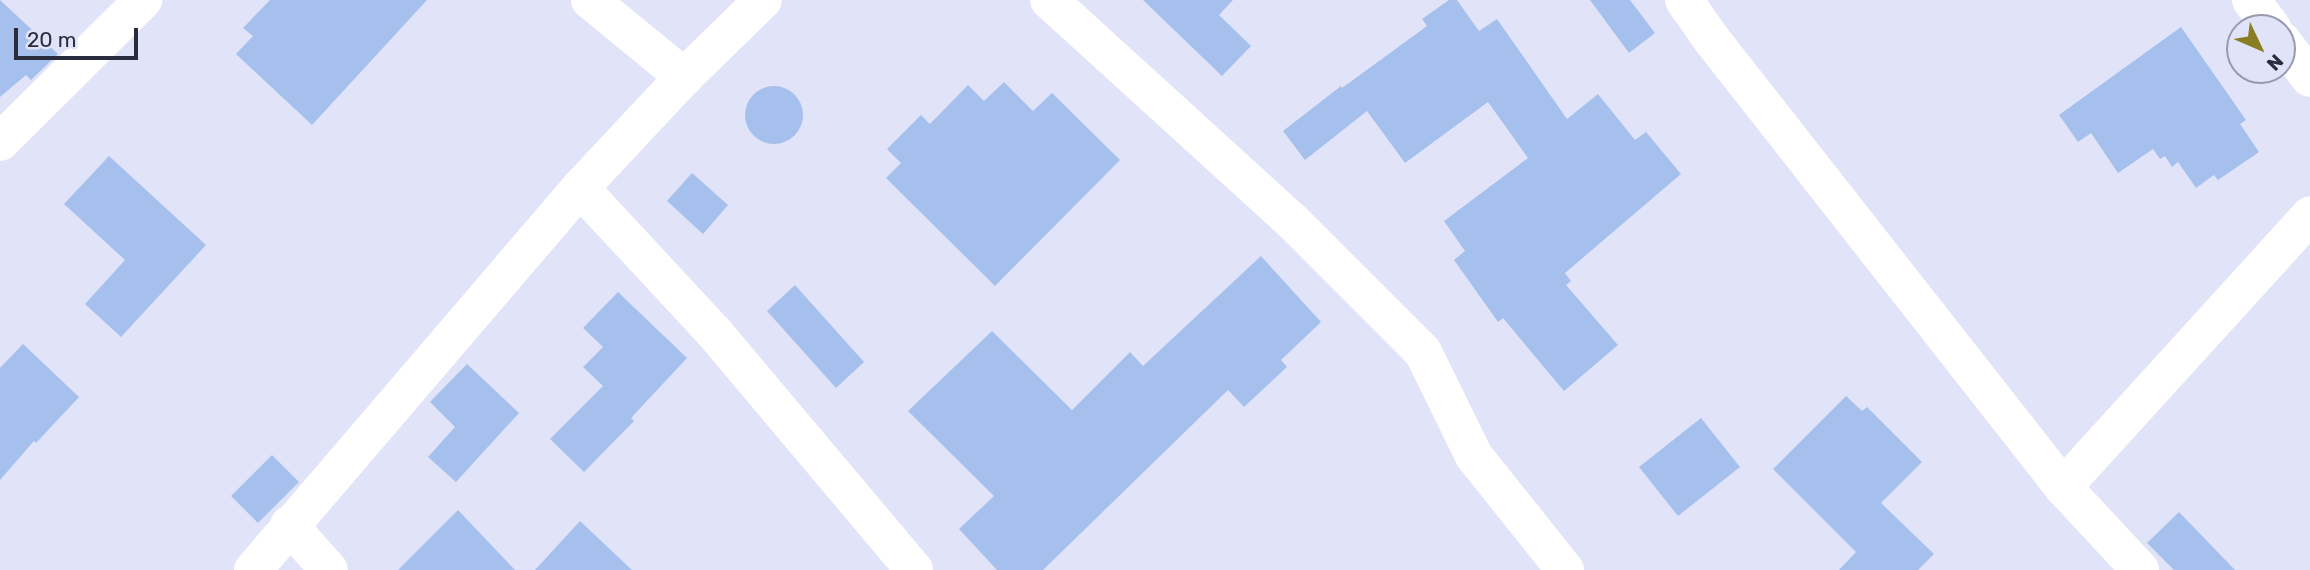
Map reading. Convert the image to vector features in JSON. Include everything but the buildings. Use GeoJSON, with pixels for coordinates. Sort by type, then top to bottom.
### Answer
{"type":"FeatureCollection","features":[{"type":"Feature","properties":{"kind":"street"},"geometry":{"type":"LineString","coordinates":[[0,142],[143,0]]}},
{"type":"Feature","properties":{"kind":"street"},"geometry":{"type":"LineString","coordinates":[[590,0],[684,77]]}},
{"type":"Feature","properties":{"kind":"street"},"geometry":{"type":"LineString","coordinates":[[253,570],[580,188],[684,77],[763,0]]}},
{"type":"Feature","properties":{"kind":"street"},"geometry":{"type":"LineString","coordinates":[[1049,0],[1294,223],[1423,352],[1474,456],[1566,570]]}},
{"type":"Feature","properties":{"kind":"street"},"geometry":{"type":"LineString","coordinates":[[1684,0],[1712,40],[2063,487],[2140,570]]}},
{"type":"Feature","properties":{"kind":"street"},"geometry":{"type":"LineString","coordinates":[[2296,60],[2310,78]]}},
{"type":"Feature","properties":{"kind":"street"},"geometry":{"type":"LineString","coordinates":[[580,188],[713,331],[914,570]]}},
{"type":"Feature","properties":{"kind":"street"},"geometry":{"type":"LineString","coordinates":[[2063,487],[2310,216]]}},
{"type":"Feature","properties":{"kind":"street"},"geometry":{"type":"LineString","coordinates":[[289,525],[329,570]]}}]}
